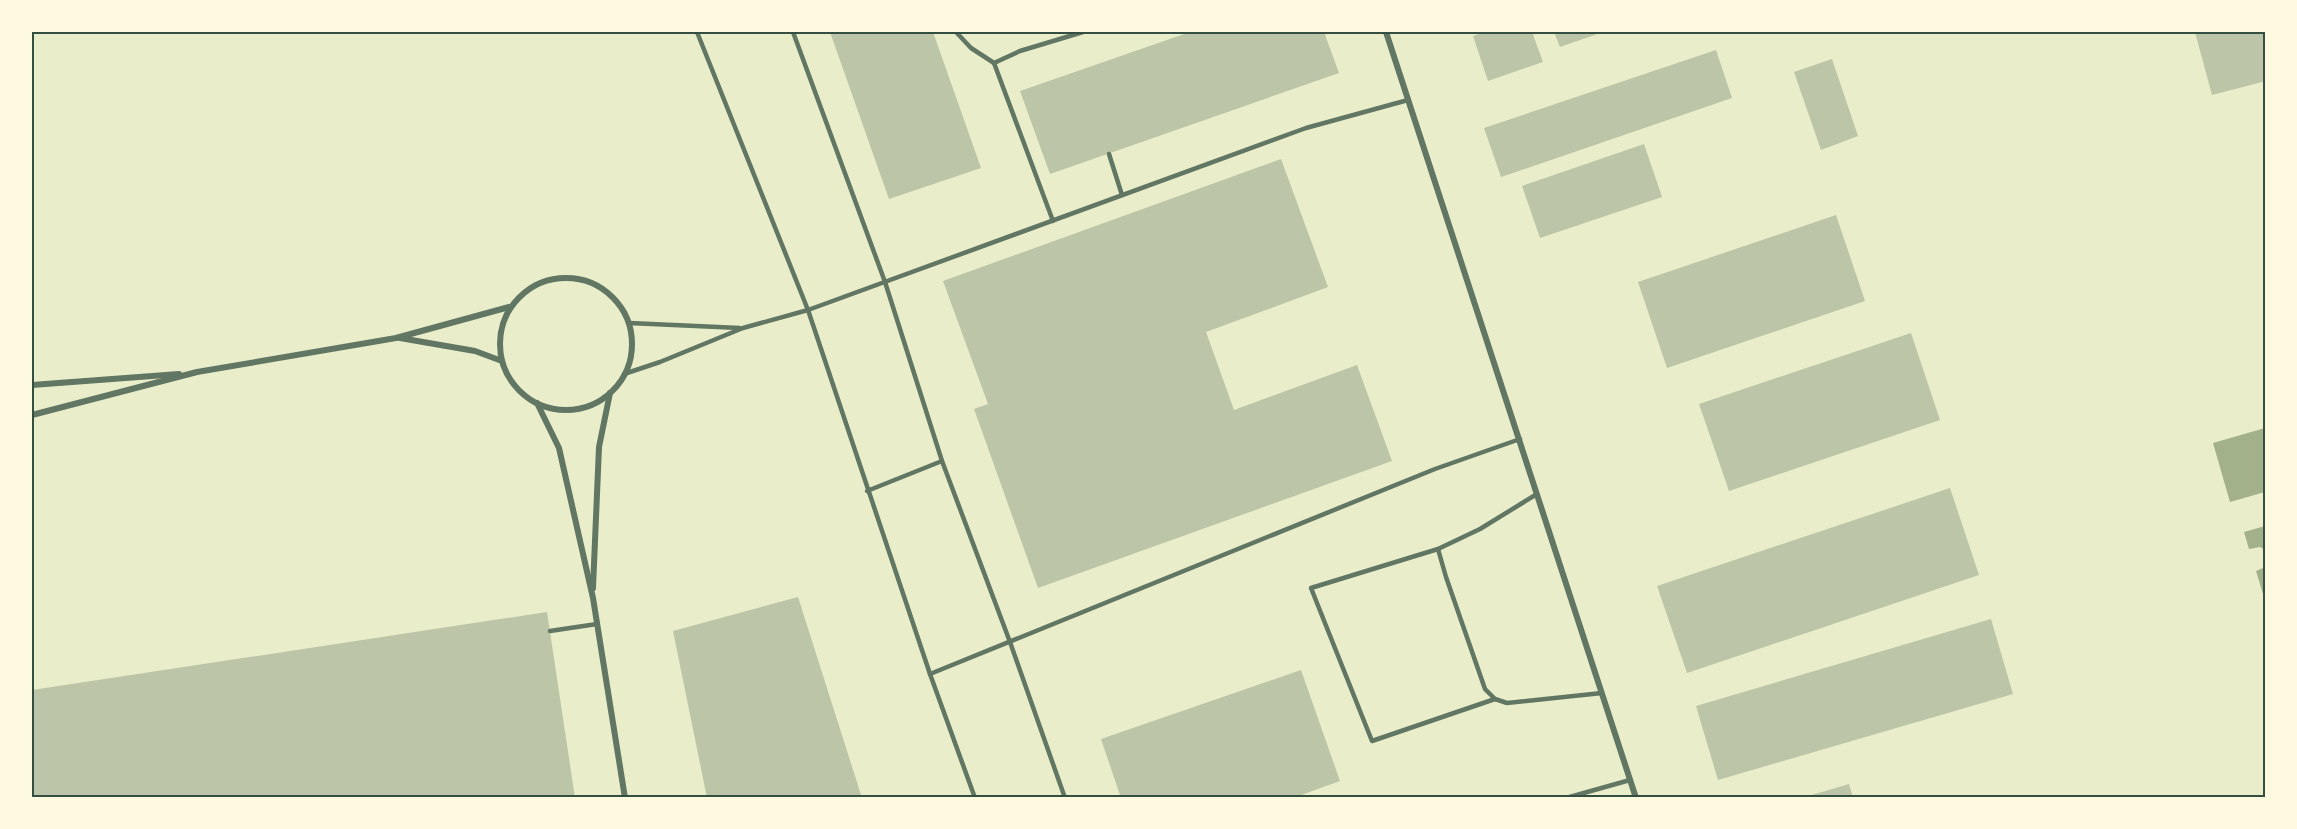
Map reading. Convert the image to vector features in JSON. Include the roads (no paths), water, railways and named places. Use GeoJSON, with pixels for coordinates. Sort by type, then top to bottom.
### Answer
{"type":"FeatureCollection","features":[{"type":"Feature","properties":{"kind":"street"},"geometry":{"type":"LineString","coordinates":[[1386,32],[1636,798]]}},
{"type":"Feature","properties":{"kind":"street"},"geometry":{"type":"LineString","coordinates":[[564,278],[585,280],[604,290],[620,305],[629,323],[632,344],[629,366],[618,384],[602,400],[581,408],[558,410],[537,403],[518,391],[505,372],[499,351],[501,328],[509,307],[524,292],[543,281],[564,278]]}},
{"type":"Feature","properties":{"kind":"street"},"geometry":{"type":"LineString","coordinates":[[32,415],[197,372],[396,338],[509,307]]}},
{"type":"Feature","properties":{"kind":"street"},"geometry":{"type":"LineString","coordinates":[[396,338],[474,351],[502,361]]}},
{"type":"Feature","properties":{"kind":"street"},"geometry":{"type":"LineString","coordinates":[[32,385],[197,372]]}},
{"type":"Feature","properties":{"kind":"street"},"geometry":{"type":"LineString","coordinates":[[593,598],[599,447],[610,392]]}},
{"type":"Feature","properties":{"kind":"street"},"geometry":{"type":"LineString","coordinates":[[537,403],[559,448],[593,598],[626,798]]}},
{"type":"Feature","properties":{"kind":"lane"},"geometry":{"type":"LineString","coordinates":[[697,32],[808,310],[867,491],[975,798]]}},
{"type":"Feature","properties":{"kind":"lane"},"geometry":{"type":"LineString","coordinates":[[793,32],[885,282],[942,461],[1010,642],[1065,798]]}},
{"type":"Feature","properties":{"kind":"lane"},"geometry":{"type":"LineString","coordinates":[[956,32],[971,48],[994,63],[1053,221]]}},
{"type":"Feature","properties":{"kind":"lane"},"geometry":{"type":"LineString","coordinates":[[994,63],[1020,51],[1083,32]]}},
{"type":"Feature","properties":{"kind":"lane"},"geometry":{"type":"LineString","coordinates":[[624,374],[743,328],[808,310],[1306,128],[1408,100]]}},
{"type":"Feature","properties":{"kind":"lane"},"geometry":{"type":"LineString","coordinates":[[1109,154],[1122,195]]}},
{"type":"Feature","properties":{"kind":"lane"},"geometry":{"type":"LineString","coordinates":[[629,323],[743,328]]}},
{"type":"Feature","properties":{"kind":"lane"},"geometry":{"type":"LineString","coordinates":[[930,674],[1436,469],[1520,439]]}},
{"type":"Feature","properties":{"kind":"lane"},"geometry":{"type":"LineString","coordinates":[[867,491],[942,461]]}},
{"type":"Feature","properties":{"kind":"lane"},"geometry":{"type":"LineString","coordinates":[[1495,699],[1372,741],[1311,588],[1438,549],[1480,529],[1538,494]]}},
{"type":"Feature","properties":{"kind":"lane"},"geometry":{"type":"LineString","coordinates":[[1438,549],[1485,688],[1495,699],[1507,703],[1602,693]]}},
{"type":"Feature","properties":{"kind":"lane"},"geometry":{"type":"LineString","coordinates":[[550,631],[597,624]]}},
{"type":"Feature","properties":{"kind":"lane"},"geometry":{"type":"LineString","coordinates":[[1566,798],[1630,780]]}}]}
